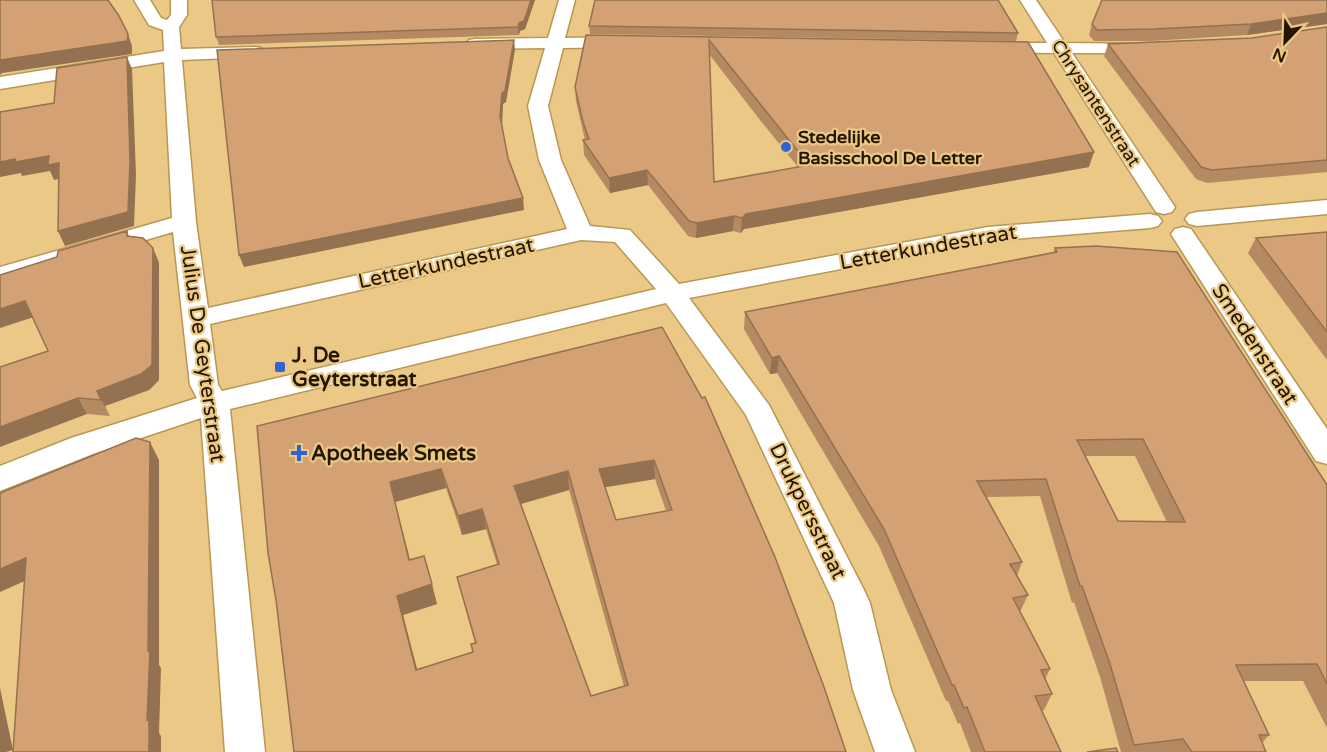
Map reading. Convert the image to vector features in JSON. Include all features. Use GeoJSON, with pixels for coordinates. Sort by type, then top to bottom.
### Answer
{"type":"FeatureCollection","features":[{"type":"Feature","properties":{"kind":"street"},"geometry":{"type":"LineString","coordinates":[[142,0],[155,21],[171,27]]}},
{"type":"Feature","properties":{"kind":"street","name":"Julius De Geyterstraat"},"geometry":{"type":"LineString","coordinates":[[179,0],[179,15],[171,27],[184,222],[204,385],[214,403],[245,752]]}},
{"type":"Feature","properties":{"kind":"street"},"geometry":{"type":"LineString","coordinates":[[567,0],[538,106],[550,160],[581,233]]}},
{"type":"Feature","properties":{"kind":"street","name":"Chrysantenstraat"},"geometry":{"type":"LineString","coordinates":[[1028,0],[1060,49],[1157,214]]}},
{"type":"Feature","properties":{"kind":"street"},"geometry":{"type":"LineString","coordinates":[[460,45],[555,41],[639,43]]}},
{"type":"Feature","properties":{"kind":"street"},"geometry":{"type":"LineString","coordinates":[[980,48],[1163,48]]}},
{"type":"Feature","properties":{"kind":"street"},"geometry":{"type":"LineString","coordinates":[[0,83],[172,55],[268,51]]}},
{"type":"Feature","properties":{"kind":"street","name":"Letterkundestraat"},"geometry":{"type":"LineString","coordinates":[[0,479],[82,446],[214,403],[673,293],[988,234],[1157,214],[1164,230],[1327,207]]}},
{"type":"Feature","properties":{"kind":"street"},"geometry":{"type":"LineString","coordinates":[[0,275],[184,222]]}},
{"type":"Feature","properties":{"kind":"street","name":"Smedenstraat"},"geometry":{"type":"LineString","coordinates":[[1190,226],[1327,453]]}},
{"type":"Feature","properties":{"kind":"street","name":"Letterkundestraat"},"geometry":{"type":"LineString","coordinates":[[195,319],[581,233],[622,235],[673,293]]}},
{"type":"Feature","properties":{"kind":"street","name":"Drukpersstraat"},"geometry":{"type":"LineString","coordinates":[[673,293],[759,412],[847,592],[852,603],[872,690],[895,752]]}},
{"type":"Feature","properties":{"kind":"building"},"geometry":{"type":"Polygon","coordinates":[[[0,0],[108,0],[128,34],[127,41],[0,60],[0,0]]]}},
{"type":"Feature","properties":{"kind":"building"},"geometry":{"type":"Polygon","coordinates":[[[212,0],[531,0],[524,21],[519,23],[518,27],[216,37],[212,0]]]}},
{"type":"Feature","properties":{"kind":"building"},"geometry":{"type":"Polygon","coordinates":[[[595,0],[998,0],[1018,33],[589,26],[595,0]]]}},
{"type":"Feature","properties":{"kind":"building"},"geometry":{"type":"Polygon","coordinates":[[[1102,0],[1327,0],[1327,13],[1251,24],[1097,30],[1092,24],[1102,0]]]}},
{"type":"Feature","properties":{"kind":"building"},"geometry":{"type":"Polygon","coordinates":[[[1327,27],[1327,160],[1212,170],[1201,167],[1108,44],[1252,38],[1327,27]]]}},
{"type":"Feature","properties":{"kind":"building"},"geometry":{"type":"Polygon","coordinates":[[[586,35],[1028,42],[1094,152],[746,214],[742,218],[734,216],[697,223],[689,221],[647,170],[609,178],[583,140],[589,139],[575,87],[586,35]],[[709,40],[714,182],[809,165],[709,40]]]}},
{"type":"Feature","properties":{"kind":"building"},"geometry":{"type":"Polygon","coordinates":[[[514,40],[505,91],[502,93],[500,116],[508,158],[523,198],[239,255],[217,50],[514,40]]]}},
{"type":"Feature","properties":{"kind":"building"},"geometry":{"type":"Polygon","coordinates":[[[127,57],[130,161],[128,212],[58,231],[59,163],[48,165],[49,156],[15,162],[15,159],[0,162],[0,112],[54,103],[57,68],[127,57]]]}},
{"type":"Feature","properties":{"kind":"building"},"geometry":{"type":"Polygon","coordinates":[[[127,231],[127,236],[143,238],[153,248],[152,365],[141,374],[97,391],[101,400],[78,398],[0,427],[0,367],[48,351],[25,301],[0,309],[0,275],[57,257],[58,251],[127,231]]]}},
{"type":"Feature","properties":{"kind":"building"},"geometry":{"type":"Polygon","coordinates":[[[1327,232],[1327,332],[1256,238],[1327,232]]]}},
{"type":"Feature","properties":{"kind":"building"},"geometry":{"type":"Polygon","coordinates":[[[1096,246],[1177,252],[1327,485],[1327,684],[1317,664],[1236,665],[1269,735],[1259,735],[1266,752],[1192,752],[1183,739],[1134,745],[1109,661],[1082,586],[1080,586],[1046,479],[977,481],[1022,562],[1010,564],[1028,595],[1013,598],[1050,669],[1041,670],[1052,694],[1035,696],[1061,752],[985,752],[967,707],[964,708],[952,685],[884,529],[779,356],[772,358],[745,312],[1057,252],[1055,248],[1096,246]],[[1143,439],[1077,440],[1118,521],[1185,522],[1143,439]]]}},
{"type":"Feature","properties":{"kind":"building"},"geometry":{"type":"Polygon","coordinates":[[[662,327],[702,398],[705,397],[775,557],[846,752],[294,752],[276,600],[268,553],[257,426],[662,327]],[[654,460],[599,469],[616,520],[672,510],[654,460]],[[441,469],[390,482],[409,560],[424,556],[432,584],[397,596],[416,670],[473,652],[471,644],[476,643],[457,577],[499,564],[482,509],[458,516],[441,469]],[[568,471],[514,486],[591,696],[628,685],[568,471]]]}},
{"type":"Feature","properties":{"kind":"building"},"geometry":{"type":"Polygon","coordinates":[[[136,438],[150,442],[148,651],[150,651],[147,720],[149,719],[149,752],[13,752],[26,558],[0,569],[0,493],[136,438]]]}},
{"type":"Feature","properties":{"kind":"building"},"geometry":{"type":"Polygon","coordinates":[[[1116,748],[1118,752],[1087,752],[1116,748]]]}},
{"type":"Feature","properties":{"kind":"place","name":"Stedelijke Basisschool De Letter"},"geometry":{"type":"Point","coordinates":[786,147]}},
{"type":"Feature","properties":{"kind":"place","name":"J. De Geyterstraat"},"geometry":{"type":"Point","coordinates":[280,367]}},
{"type":"Feature","properties":{"kind":"place","name":"Apotheek Smets"},"geometry":{"type":"Point","coordinates":[299,453]}}]}
